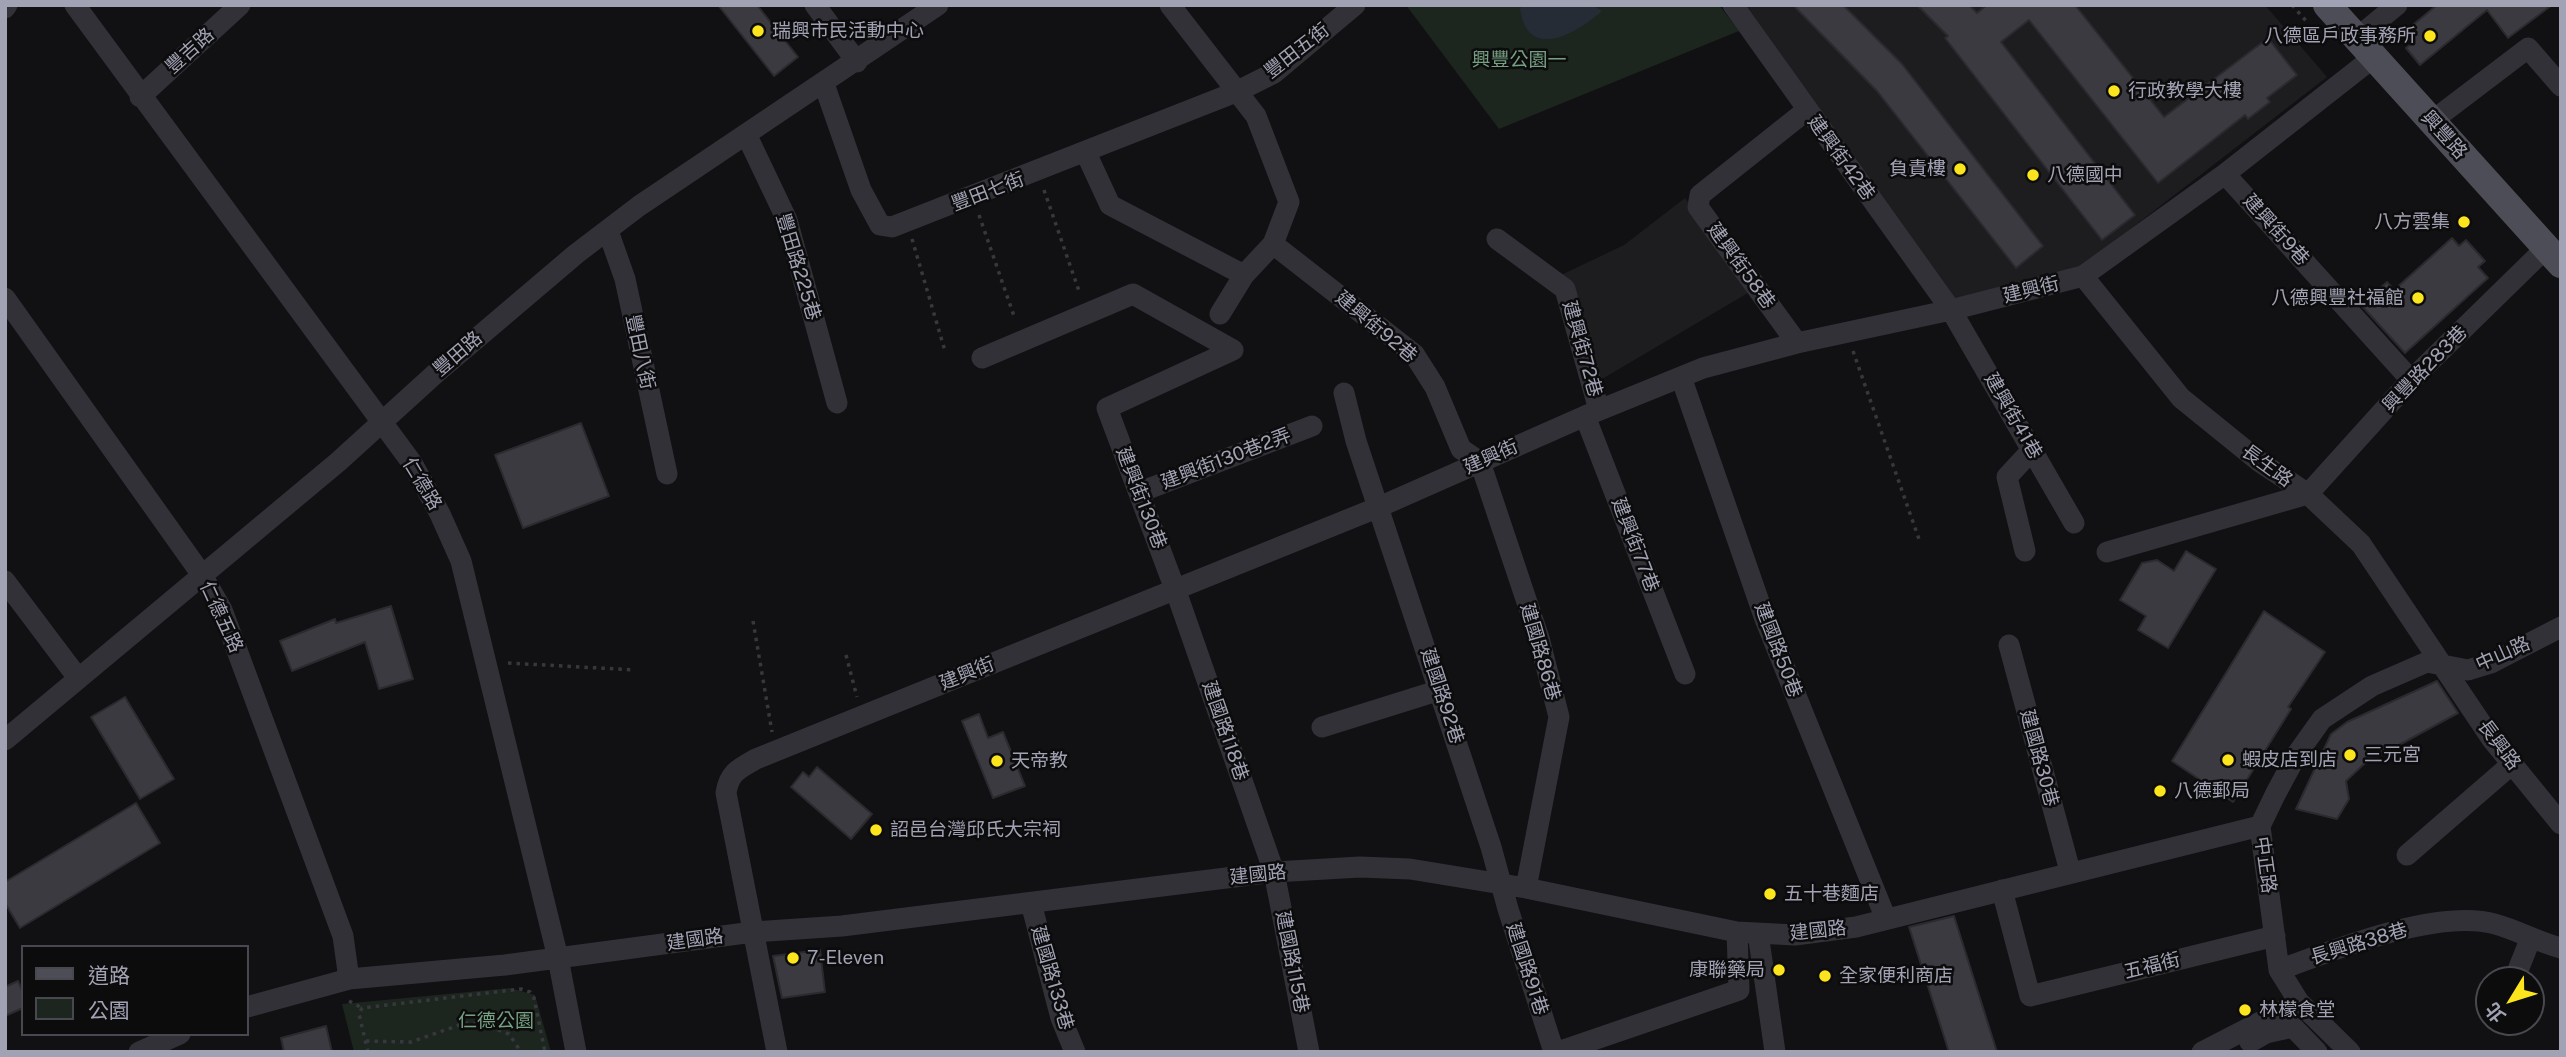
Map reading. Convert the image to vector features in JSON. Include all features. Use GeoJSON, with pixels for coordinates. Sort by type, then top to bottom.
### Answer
{"type":"FeatureCollection","features":[{"type":"Feature","properties":{"kind":"main road","name":"興豐路"},"geometry":{"type":"LineString","coordinates":[[2328,5],[2553,256]]}},
{"type":"Feature","properties":{"kind":"street","name":"仁德路"},"geometry":{"type":"LineString","coordinates":[[75,5],[140,97],[412,463],[440,514],[461,561],[488,662],[558,958],[576,1052]]}},
{"type":"Feature","properties":{"kind":"street","name":"豐吉路"},"geometry":{"type":"LineString","coordinates":[[140,97],[240,5]]}},
{"type":"Feature","properties":{"kind":"street"},"geometry":{"type":"LineString","coordinates":[[815,5],[857,62]]}},
{"type":"Feature","properties":{"kind":"street","name":"豐田路"},"geometry":{"type":"LineString","coordinates":[[5,740],[338,462],[531,290],[608,230],[938,5]]}},
{"type":"Feature","properties":{"kind":"street"},"geometry":{"type":"LineString","coordinates":[[1170,5],[1256,116],[1289,201],[1273,244],[1244,275],[1220,314]]}},
{"type":"Feature","properties":{"kind":"street","name":"豐田五街"},"geometry":{"type":"LineString","coordinates":[[1236,92],[1273,73],[1355,5]]}},
{"type":"Feature","properties":{"kind":"street","name":"建興街42巷"},"geometry":{"type":"LineString","coordinates":[[1733,5],[1951,310]]}},
{"type":"Feature","properties":{"kind":"street","name":"建興街"},"geometry":{"type":"LineString","coordinates":[[777,1052],[726,793],[728,779],[734,771],[776,751],[1379,507],[1592,413],[1681,377],[1797,343],[1951,310],[2083,276],[2225,174],[2365,47],[2398,5]]}},
{"type":"Feature","properties":{"kind":"street"},"geometry":{"type":"LineString","coordinates":[[2432,121],[2528,48],[2561,86]]}},
{"type":"Feature","properties":{"kind":"street","name":"豐田七街"},"geometry":{"type":"LineString","coordinates":[[824,84],[861,190],[880,225],[892,227],[973,198],[1236,92]]}},
{"type":"Feature","properties":{"kind":"street","name":"建興街58巷"},"geometry":{"type":"LineString","coordinates":[[1797,343],[1698,207],[1700,195],[1807,110]]}},
{"type":"Feature","properties":{"kind":"street","name":"豐田路225巷"},"geometry":{"type":"LineString","coordinates":[[747,136],[787,220],[837,403]]}},
{"type":"Feature","properties":{"kind":"street"},"geometry":{"type":"LineString","coordinates":[[1086,153],[1110,205],[1244,275]]}},
{"type":"Feature","properties":{"kind":"street","name":"建興街9巷"},"geometry":{"type":"LineString","coordinates":[[2225,174],[2412,380]]}},
{"type":"Feature","properties":{"kind":"street","name":"豐田八街"},"geometry":{"type":"LineString","coordinates":[[608,230],[625,279],[667,474]]}},
{"type":"Feature","properties":{"kind":"street","name":"建興街72巷"},"geometry":{"type":"LineString","coordinates":[[1497,239],[1565,289],[1592,413]]}},
{"type":"Feature","properties":{"kind":"street","name":"建興街92巷"},"geometry":{"type":"LineString","coordinates":[[1273,244],[1414,354],[1435,387],[1461,449],[1480,462]]}},
{"type":"Feature","properties":{"kind":"street","name":"興豐路283巷"},"geometry":{"type":"LineString","coordinates":[[2308,494],[2412,380],[2553,256]]}},
{"type":"Feature","properties":{"kind":"street","name":"長生路"},"geometry":{"type":"LineString","coordinates":[[2083,276],[2181,398],[2260,462],[2308,494],[2361,544],[2443,663]]}},
{"type":"Feature","properties":{"kind":"street","name":"建興街130巷"},"geometry":{"type":"LineString","coordinates":[[982,358],[1133,294],[1233,350],[1107,408],[1175,589]]}},
{"type":"Feature","properties":{"kind":"street","name":"仁德五路"},"geometry":{"type":"LineString","coordinates":[[5,298],[202,575],[222,610],[343,936],[349,979]]}},
{"type":"Feature","properties":{"kind":"street","name":"建興街41巷"},"geometry":{"type":"LineString","coordinates":[[1951,310],[2074,523]]}},
{"type":"Feature","properties":{"kind":"street","name":"建國路50巷"},"geometry":{"type":"LineString","coordinates":[[1681,377],[1765,619],[1886,919]]}},
{"type":"Feature","properties":{"kind":"street","name":"建國路92巷"},"geometry":{"type":"LineString","coordinates":[[1344,393],[1504,885]]}},
{"type":"Feature","properties":{"kind":"street","name":"建興街77巷"},"geometry":{"type":"LineString","coordinates":[[1592,413],[1685,674]]}},
{"type":"Feature","properties":{"kind":"street","name":"建興街130巷2弄"},"geometry":{"type":"LineString","coordinates":[[1140,492],[1312,426]]}},
{"type":"Feature","properties":{"kind":"street"},"geometry":{"type":"LineString","coordinates":[[2025,551],[2007,477],[2032,450]]}},
{"type":"Feature","properties":{"kind":"street","name":"建國路86巷"},"geometry":{"type":"LineString","coordinates":[[1480,462],[1539,638],[1559,717],[1526,888]]}},
{"type":"Feature","properties":{"kind":"street"},"geometry":{"type":"LineString","coordinates":[[2107,552],[2308,494]]}},
{"type":"Feature","properties":{"kind":"street"},"geometry":{"type":"LineString","coordinates":[[5,581],[78,678]]}},
{"type":"Feature","properties":{"kind":"street","name":"建國路118巷"},"geometry":{"type":"LineString","coordinates":[[1175,589],[1274,872]]}},
{"type":"Feature","properties":{"kind":"street","name":"中山路"},"geometry":{"type":"LineString","coordinates":[[2443,663],[2468,670],[2491,663],[2561,627]]}},
{"type":"Feature","properties":{"kind":"street","name":"建國路30巷"},"geometry":{"type":"LineString","coordinates":[[2009,645],[2070,871]]}},
{"type":"Feature","properties":{"kind":"street","name":"中正路"},"geometry":{"type":"LineString","coordinates":[[2350,1052],[2299,1002],[2279,970],[2260,827],[2297,754],[2322,719],[2372,686],[2413,667],[2427,662],[2443,663]]}},
{"type":"Feature","properties":{"kind":"street","name":"長興路"},"geometry":{"type":"LineString","coordinates":[[2443,663],[2491,738],[2561,824]]}},
{"type":"Feature","properties":{"kind":"street"},"geometry":{"type":"LineString","coordinates":[[1322,727],[1440,690]]}},
{"type":"Feature","properties":{"kind":"street"},"geometry":{"type":"LineString","coordinates":[[2407,855],[2512,764]]}},
{"type":"Feature","properties":{"kind":"street","name":"建國路"},"geometry":{"type":"LineString","coordinates":[[248,1007],[349,979],[558,958],[753,932],[842,926],[1274,872],[1360,867],[1410,869],[1526,888],[1747,933],[1795,936],[1886,919],[2070,871],[2260,827]]}},
{"type":"Feature","properties":{"kind":"street","name":"建國路115巷"},"geometry":{"type":"LineString","coordinates":[[1274,872],[1309,1052]]}},
{"type":"Feature","properties":{"kind":"street","name":"建國路91巷"},"geometry":{"type":"LineString","coordinates":[[1504,885],[1508,909],[1556,1052]]}},
{"type":"Feature","properties":{"kind":"street","name":"五福街"},"geometry":{"type":"LineString","coordinates":[[2002,890],[2030,996],[2275,936]]}},
{"type":"Feature","properties":{"kind":"street","name":"建國路133巷"},"geometry":{"type":"LineString","coordinates":[[1031,903],[1060,1018],[1075,1052]]}},
{"type":"Feature","properties":{"kind":"street","name":"長興路38巷"},"geometry":{"type":"LineString","coordinates":[[2279,970],[2402,929],[2456,923],[2493,923],[2530,940],[2561,948]]}},
{"type":"Feature","properties":{"kind":"street"},"geometry":{"type":"LineString","coordinates":[[1556,1052],[1740,990],[1747,933]]}},
{"type":"Feature","properties":{"kind":"street"},"geometry":{"type":"LineString","coordinates":[[1747,933],[1775,1052]]}},
{"type":"Feature","properties":{"kind":"street"},"geometry":{"type":"LineString","coordinates":[[2520,966],[2530,940]]}},
{"type":"Feature","properties":{"kind":"street"},"geometry":{"type":"LineString","coordinates":[[2202,1052],[2299,1002]]}},
{"type":"Feature","properties":{"kind":"street"},"geometry":{"type":"LineString","coordinates":[[2233,1052],[2266,1033],[2293,1027],[2318,1052]]}},
{"type":"Feature","properties":{"kind":"street"},"geometry":{"type":"LineString","coordinates":[[139,1052],[175,1036]]}},
{"type":"Feature","properties":{"kind":"path"},"geometry":{"type":"LineString","coordinates":[[1038,172],[1080,294]]}},
{"type":"Feature","properties":{"kind":"path"},"geometry":{"type":"LineString","coordinates":[[973,198],[1015,319]]}},
{"type":"Feature","properties":{"kind":"path"},"geometry":{"type":"LineString","coordinates":[[908,223],[945,351]]}},
{"type":"Feature","properties":{"kind":"path"},"geometry":{"type":"LineString","coordinates":[[1847,332],[1920,542]]}},
{"type":"Feature","properties":{"kind":"path"},"geometry":{"type":"LineString","coordinates":[[753,621],[776,751]]}},
{"type":"Feature","properties":{"kind":"path"},"geometry":{"type":"LineString","coordinates":[[846,655],[862,716]]}},
{"type":"Feature","properties":{"kind":"path"},"geometry":{"type":"LineString","coordinates":[[488,662],[635,670]]}},
{"type":"Feature","properties":{"kind":"path"},"geometry":{"type":"LineString","coordinates":[[341,1000],[362,1008],[527,990],[534,998],[545,1052]]}},
{"type":"Feature","properties":{"kind":"path"},"geometry":{"type":"LineString","coordinates":[[362,1008],[359,1014],[368,1052]]}},
{"type":"Feature","properties":{"kind":"path"},"geometry":{"type":"LineString","coordinates":[[366,1041],[411,1042],[465,1023],[509,1034],[520,1052]]}},
{"type":"Feature","properties":{"kind":"shaded area"},"geometry":{"type":"Polygon","coordinates":[[[1524,5],[1592,5],[1602,11],[1580,28],[1554,38],[1542,39],[1532,35],[1525,25],[1520,8],[1524,5]]]}},
{"type":"Feature","properties":{"kind":"shaded area","name":"八德國中"},"geometry":{"type":"Polygon","coordinates":[[[1746,5],[2265,5],[2327,77],[2075,272],[1955,301],[1746,5]]]}},
{"type":"Feature","properties":{"kind":"shaded area"},"geometry":{"type":"Polygon","coordinates":[[[1685,198],[1753,290],[1597,382],[1561,275],[1624,245],[1685,198]]]}},
{"type":"Feature","properties":{"kind":"green space","name":"興豐公園一"},"geometry":{"type":"Polygon","coordinates":[[[1406,5],[1719,5],[1739,31],[1499,129],[1406,5]]]}},
{"type":"Feature","properties":{"kind":"green space","name":"仁德公園"},"geometry":{"type":"Polygon","coordinates":[[[510,988],[535,995],[551,1052],[354,1052],[342,1004],[510,988]]]}},
{"type":"Feature","properties":{"kind":"building","name":"瑞興市民活動中心"},"geometry":{"type":"Polygon","coordinates":[[[718,5],[757,5],[798,57],[774,76],[718,5]]]}},
{"type":"Feature","properties":{"kind":"building","name":"負責樓"},"geometry":{"type":"Polygon","coordinates":[[[1793,5],[1843,5],[1902,64],[2043,246],[2016,268],[1877,91],[1793,5]]]}},
{"type":"Feature","properties":{"kind":"building"},"geometry":{"type":"Polygon","coordinates":[[[1917,5],[1969,5],[1977,13],[1987,5],[2075,5],[2164,117],[2268,38],[2297,75],[2267,98],[2270,102],[2248,119],[2245,115],[2158,183],[2029,20],[2001,42],[2135,215],[2102,240],[1945,38],[1948,36],[1917,5]]]}},
{"type":"Feature","properties":{"kind":"building","name":"八德區戶政事務所"},"geometry":{"type":"Polygon","coordinates":[[[2437,5],[2552,5],[2508,38],[2487,10],[2420,65],[2406,48],[2411,44],[2403,33],[2437,5]]]}},
{"type":"Feature","properties":{"kind":"building","name":"八德興豐社福館"},"geometry":{"type":"Polygon","coordinates":[[[2452,238],[2459,246],[2466,240],[2485,261],[2478,267],[2488,278],[2405,353],[2361,305],[2387,282],[2394,290],[2452,238]]]}},
{"type":"Feature","properties":{"kind":"building"},"geometry":{"type":"Polygon","coordinates":[[[581,423],[609,496],[523,528],[495,455],[581,423]]]}},
{"type":"Feature","properties":{"kind":"building"},"geometry":{"type":"Polygon","coordinates":[[[2186,551],[2216,569],[2168,648],[2138,630],[2146,616],[2120,600],[2142,563],[2157,560],[2174,571],[2186,551]]]}},
{"type":"Feature","properties":{"kind":"building"},"geometry":{"type":"Polygon","coordinates":[[[391,606],[413,679],[379,689],[365,642],[292,671],[280,641],[335,619],[336,623],[391,606]]]}},
{"type":"Feature","properties":{"kind":"building"},"geometry":{"type":"Polygon","coordinates":[[[2264,611],[2325,652],[2288,707],[2291,709],[2233,802],[2172,761],[2264,611]]]}},
{"type":"Feature","properties":{"kind":"building","name":"三元宮"},"geometry":{"type":"Polygon","coordinates":[[[2437,681],[2458,713],[2364,764],[2346,781],[2349,799],[2337,819],[2296,809],[2331,734],[2347,722],[2437,681]]]}},
{"type":"Feature","properties":{"kind":"building"},"geometry":{"type":"Polygon","coordinates":[[[125,697],[174,779],[140,799],[91,717],[125,697]]]}},
{"type":"Feature","properties":{"kind":"building","name":"天帝教"},"geometry":{"type":"Polygon","coordinates":[[[979,714],[988,738],[1003,732],[1025,786],[993,798],[962,721],[979,714]]]}},
{"type":"Feature","properties":{"kind":"building"},"geometry":{"type":"Polygon","coordinates":[[[817,767],[872,814],[851,839],[791,787],[803,772],[809,777],[817,767]]]}},
{"type":"Feature","properties":{"kind":"building"},"geometry":{"type":"Polygon","coordinates":[[[136,803],[160,843],[20,928],[5,903],[5,882],[136,803]]]}},
{"type":"Feature","properties":{"kind":"building"},"geometry":{"type":"Polygon","coordinates":[[[1954,916],[1997,1052],[1949,1052],[1909,927],[1954,916]]]}},
{"type":"Feature","properties":{"kind":"building"},"geometry":{"type":"Polygon","coordinates":[[[820,950],[825,992],[782,998],[773,956],[820,950]]]}},
{"type":"Feature","properties":{"kind":"building"},"geometry":{"type":"Polygon","coordinates":[[[18,981],[21,988],[21,1009],[5,1016],[5,987],[18,981]]]}},
{"type":"Feature","properties":{"kind":"building"},"geometry":{"type":"Polygon","coordinates":[[[326,1026],[332,1052],[284,1052],[281,1038],[326,1026]]]}},
{"type":"Feature","properties":{"kind":"place","name":"瑞興市民活動中心"},"geometry":{"type":"Point","coordinates":[758,31]}},
{"type":"Feature","properties":{"kind":"place","name":"八德區戶政事務所"},"geometry":{"type":"Point","coordinates":[2430,36]}},
{"type":"Feature","properties":{"kind":"place","name":"行政教學大樓"},"geometry":{"type":"Point","coordinates":[2114,91]}},
{"type":"Feature","properties":{"kind":"place","name":"負責樓"},"geometry":{"type":"Point","coordinates":[1960,169]}},
{"type":"Feature","properties":{"kind":"place","name":"八德國中"},"geometry":{"type":"Point","coordinates":[2033,175]}},
{"type":"Feature","properties":{"kind":"place","name":"八方雲集"},"geometry":{"type":"Point","coordinates":[2464,222]}},
{"type":"Feature","properties":{"kind":"place","name":"八德興豐社福館"},"geometry":{"type":"Point","coordinates":[2418,298]}},
{"type":"Feature","properties":{"kind":"place","name":"三元宮"},"geometry":{"type":"Point","coordinates":[2350,755]}},
{"type":"Feature","properties":{"kind":"place","name":"蝦皮店到店"},"geometry":{"type":"Point","coordinates":[2228,760]}},
{"type":"Feature","properties":{"kind":"place","name":"天帝教"},"geometry":{"type":"Point","coordinates":[997,761]}},
{"type":"Feature","properties":{"kind":"place","name":"八德郵局"},"geometry":{"type":"Point","coordinates":[2160,791]}},
{"type":"Feature","properties":{"kind":"place","name":"詔邑台灣邱氏大宗祠"},"geometry":{"type":"Point","coordinates":[876,830]}},
{"type":"Feature","properties":{"kind":"place","name":"五十巷麵店"},"geometry":{"type":"Point","coordinates":[1770,894]}},
{"type":"Feature","properties":{"kind":"place","name":"7-Eleven"},"geometry":{"type":"Point","coordinates":[793,958]}},
{"type":"Feature","properties":{"kind":"place","name":"康聯藥局"},"geometry":{"type":"Point","coordinates":[1779,970]}},
{"type":"Feature","properties":{"kind":"place","name":"全家便利商店"},"geometry":{"type":"Point","coordinates":[1825,976]}},
{"type":"Feature","properties":{"kind":"place","name":"林檬食堂"},"geometry":{"type":"Point","coordinates":[2245,1010]}}]}
